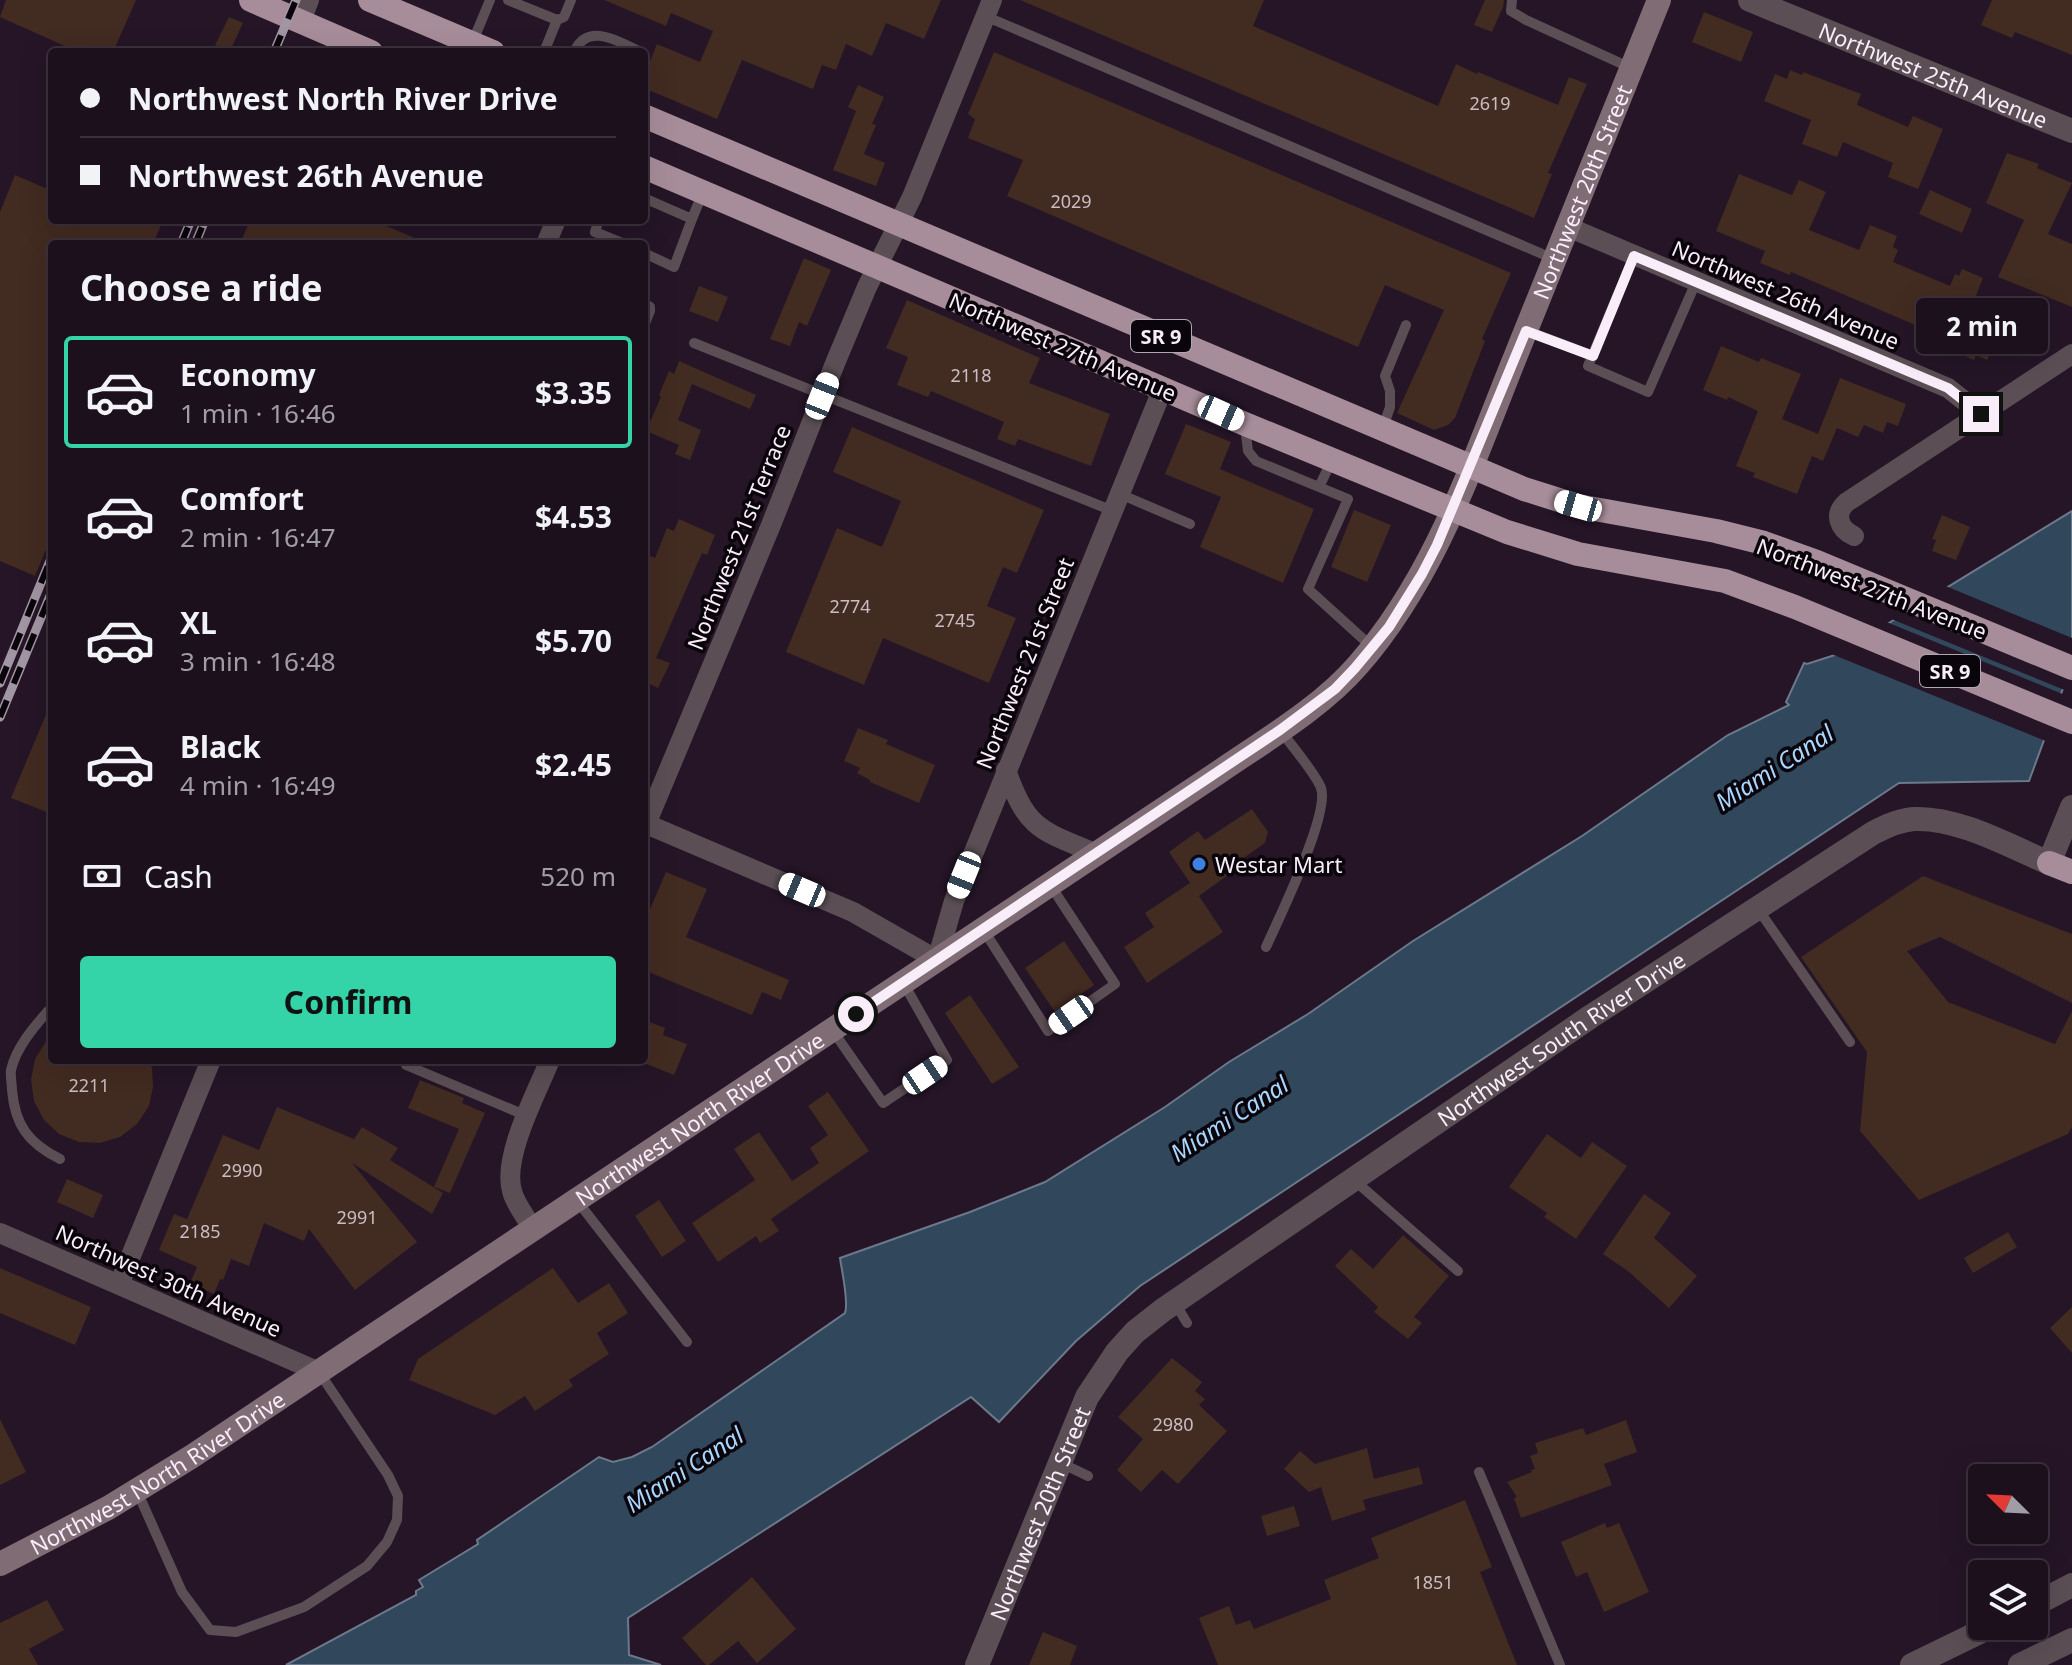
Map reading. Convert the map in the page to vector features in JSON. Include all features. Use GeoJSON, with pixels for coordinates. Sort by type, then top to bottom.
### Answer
{"type":"FeatureCollection","features":[{"type":"Feature","properties":{"kind":"highway"},"geometry":{"type":"LineString","coordinates":[[251,0],[305,10],[365,48]]}},
{"type":"Feature","properties":{"kind":"highway"},"geometry":{"type":"LineString","coordinates":[[370,0],[482,48]]}},
{"type":"Feature","properties":{"kind":"highway","name":"Northwest 27th Avenue"},"geometry":{"type":"LineString","coordinates":[[648,118],[1524,489],[1578,506],[1716,531],[1764,543],[2072,668]]}},
{"type":"Feature","properties":{"kind":"highway","name":"Northwest 27th Avenue"},"geometry":{"type":"LineString","coordinates":[[648,169],[1245,424],[1507,532],[1609,561],[1725,581],[2072,722]]}},
{"type":"Feature","properties":{"kind":"main road","name":"Northwest 20th Street"},"geometry":{"type":"LineString","coordinates":[[1405,602],[1437,545],[1452,510],[1659,0]]}},
{"type":"Feature","properties":{"kind":"main road","name":"Northwest North River Drive"},"geometry":{"type":"LineString","coordinates":[[0,1564],[137,1491],[1280,730],[1335,689],[1372,648],[1405,602]]}},
{"type":"Feature","properties":{"kind":"street","name":"Northwest 25th Avenue"},"geometry":{"type":"LineString","coordinates":[[1750,0],[2072,131]]}},
{"type":"Feature","properties":{"kind":"street","name":"Northwest 21st Terrace"},"geometry":{"type":"LineString","coordinates":[[648,818],[822,396],[877,266],[899,225],[988,8]]}},
{"type":"Feature","properties":{"kind":"street","name":"Northwest 26th Avenue"},"geometry":{"type":"LineString","coordinates":[[1568,227],[1948,388],[1981,414]]}},
{"type":"Feature","properties":{"kind":"street"},"geometry":{"type":"LineString","coordinates":[[1854,536],[1839,523],[1842,506],[2072,354]]}},
{"type":"Feature","properties":{"kind":"street","name":"Northwest 21st Street"},"geometry":{"type":"LineString","coordinates":[[937,960],[954,901],[1163,388]]}},
{"type":"Feature","properties":{"kind":"street"},"geometry":{"type":"LineString","coordinates":[[1006,770],[1015,795],[1030,820],[1055,836],[1095,853]]}},
{"type":"Feature","properties":{"kind":"street"},"geometry":{"type":"LineString","coordinates":[[2061,867],[2072,807]]}},
{"type":"Feature","properties":{"kind":"street","name":"Northwest South River Drive"},"geometry":{"type":"LineString","coordinates":[[1107,1363],[1135,1332],[1174,1302],[1590,1017],[1873,833],[1911,819],[1927,819],[1951,824],[2061,867]]}},
{"type":"Feature","properties":{"kind":"street"},"geometry":{"type":"LineString","coordinates":[[648,826],[853,912],[937,960]]}},
{"type":"Feature","properties":{"kind":"street"},"geometry":{"type":"LineString","coordinates":[[119,1285],[209,1064]]}},
{"type":"Feature","properties":{"kind":"street"},"geometry":{"type":"LineString","coordinates":[[533,1229],[512,1193],[510,1183],[513,1154],[548,1064]]}},
{"type":"Feature","properties":{"kind":"street","name":"Northwest 30th Avenue"},"geometry":{"type":"LineString","coordinates":[[0,1233],[319,1372]]}},
{"type":"Feature","properties":{"kind":"street","name":"Northwest 20th Street"},"geometry":{"type":"LineString","coordinates":[[977,1665],[1059,1462],[1087,1397],[1107,1363]]}},
{"type":"Feature","properties":{"kind":"street"},"geometry":{"type":"LineString","coordinates":[[2048,1598],[2072,1585]]}},
{"type":"Feature","properties":{"kind":"street"},"geometry":{"type":"LineString","coordinates":[[1912,1665],[1968,1638]]}},
{"type":"Feature","properties":{"kind":"street"},"geometry":{"type":"LineString","coordinates":[[2020,1665],[2072,1640]]}},
{"type":"Feature","properties":{"kind":"lane"},"geometry":{"type":"LineString","coordinates":[[482,48],[490,0]]}},
{"type":"Feature","properties":{"kind":"lane"},"geometry":{"type":"LineString","coordinates":[[508,0],[547,13],[557,20]]}},
{"type":"Feature","properties":{"kind":"lane"},"geometry":{"type":"LineString","coordinates":[[546,48],[557,20],[564,17],[571,0]]}},
{"type":"Feature","properties":{"kind":"lane"},"geometry":{"type":"LineString","coordinates":[[1512,0],[1511,11],[1526,20],[1631,68]]}},
{"type":"Feature","properties":{"kind":"lane"},"geometry":{"type":"LineString","coordinates":[[988,8],[1554,259]]}},
{"type":"Feature","properties":{"kind":"lane"},"geometry":{"type":"LineString","coordinates":[[576,48],[587,37],[600,35],[631,48]]}},
{"type":"Feature","properties":{"kind":"lane"},"geometry":{"type":"LineString","coordinates":[[648,255],[674,267],[703,192]]}},
{"type":"Feature","properties":{"kind":"lane"},"geometry":{"type":"LineString","coordinates":[[648,200],[692,219]]}},
{"type":"Feature","properties":{"kind":"lane"},"geometry":{"type":"LineString","coordinates":[[596,224],[595,232],[615,240]]}},
{"type":"Feature","properties":{"kind":"lane"},"geometry":{"type":"LineString","coordinates":[[1634,256],[1588,366],[1648,392],[1696,282]]}},
{"type":"Feature","properties":{"kind":"lane"},"geometry":{"type":"LineString","coordinates":[[1383,429],[1390,407],[1390,391],[1385,376],[1406,325]]}},
{"type":"Feature","properties":{"kind":"lane"},"geometry":{"type":"LineString","coordinates":[[1526,331],[1593,356]]}},
{"type":"Feature","properties":{"kind":"lane"},"geometry":{"type":"LineString","coordinates":[[694,343],[822,396],[1117,502],[1190,524]]}},
{"type":"Feature","properties":{"kind":"lane"},"geometry":{"type":"LineString","coordinates":[[1245,424],[1248,451],[1256,461],[1348,499],[1308,589],[1372,648]]}},
{"type":"Feature","properties":{"kind":"lane"},"geometry":{"type":"LineString","coordinates":[[1319,487],[1332,460]]}},
{"type":"Feature","properties":{"kind":"lane"},"geometry":{"type":"LineString","coordinates":[[1266,947],[1316,830],[1322,805],[1321,788],[1280,730]]}},
{"type":"Feature","properties":{"kind":"lane"},"geometry":{"type":"LineString","coordinates":[[983,929],[1048,1031],[1115,984],[1049,884]]}},
{"type":"Feature","properties":{"kind":"lane"},"geometry":{"type":"LineString","coordinates":[[1757,908],[1850,1042]]}},
{"type":"Feature","properties":{"kind":"lane"},"geometry":{"type":"LineString","coordinates":[[833,1030],[883,1103],[947,1060],[903,982]]}},
{"type":"Feature","properties":{"kind":"lane"},"geometry":{"type":"LineString","coordinates":[[48,1011],[27,1035],[11,1071],[14,1107],[26,1136],[60,1159]]}},
{"type":"Feature","properties":{"kind":"lane"},"geometry":{"type":"LineString","coordinates":[[406,1065],[527,1116]]}},
{"type":"Feature","properties":{"kind":"lane"},"geometry":{"type":"LineString","coordinates":[[1352,1179],[1458,1271]]}},
{"type":"Feature","properties":{"kind":"lane"},"geometry":{"type":"LineString","coordinates":[[576,1200],[687,1342]]}},
{"type":"Feature","properties":{"kind":"lane"},"geometry":{"type":"LineString","coordinates":[[1174,1302],[1187,1323]]}},
{"type":"Feature","properties":{"kind":"lane"},"geometry":{"type":"LineString","coordinates":[[137,1491],[182,1592],[210,1630],[236,1632],[304,1607],[367,1566],[387,1542],[397,1520],[398,1496],[388,1475],[319,1372]]}},
{"type":"Feature","properties":{"kind":"lane"},"geometry":{"type":"LineString","coordinates":[[1059,1462],[1088,1476]]}},
{"type":"Feature","properties":{"kind":"lane"},"geometry":{"type":"LineString","coordinates":[[1479,1472],[1560,1665]]}},
{"type":"Feature","properties":{"kind":"water","name":"Miami Canal"},"geometry":{"type":"Polygon","coordinates":[[[2072,511],[2072,664],[2029,781],[1899,783],[1140,1286],[1076,1341],[999,1422],[971,1397],[628,1618],[629,1655],[661,1665],[286,1665],[416,1595],[416,1591],[423,1587],[419,1580],[478,1544],[477,1540],[599,1457],[613,1462],[652,1447],[845,1313],[846,1294],[840,1258],[1045,1182],[1308,1014],[1413,941],[1582,836],[1728,735],[1789,705],[1786,702],[1804,663],[1838,654],[2072,511]]]}},
{"type":"Feature","properties":{"kind":"pier"},"geometry":{"type":"Polygon","coordinates":[[[1943,585],[2072,638],[2072,676],[2067,691],[1889,618],[1943,585]]]}},
{"type":"Feature","properties":{"kind":"pier"},"geometry":{"type":"Polygon","coordinates":[[[1884,621],[2065,695],[2048,742],[1829,653],[1884,621]]]}},
{"type":"Feature","properties":{"kind":"building"},"geometry":{"type":"Polygon","coordinates":[[[6,0],[136,0],[115,48],[69,48],[0,17],[6,0]]]}},
{"type":"Feature","properties":{"kind":"building"},"geometry":{"type":"Polygon","coordinates":[[[604,0],[941,0],[924,39],[886,23],[872,56],[846,44],[836,70],[822,65],[813,89],[742,60],[717,119],[648,90],[648,66],[657,44],[700,62],[713,31],[671,13],[666,26],[604,0]]]}},
{"type":"Feature","properties":{"kind":"building"},"geometry":{"type":"Polygon","coordinates":[[[1020,0],[1264,0],[1253,26],[1438,106],[1456,64],[1558,105],[1569,77],[1587,84],[1548,173],[1552,174],[1534,218],[1020,0]]]}},
{"type":"Feature","properties":{"kind":"building"},"geometry":{"type":"Polygon","coordinates":[[[1485,0],[1504,0],[1492,32],[1474,25],[1485,0]]]}},
{"type":"Feature","properties":{"kind":"building"},"geometry":{"type":"Polygon","coordinates":[[[1992,0],[2072,0],[2072,55],[2015,32],[2012,38],[1981,25],[1992,0]]]}},
{"type":"Feature","properties":{"kind":"building"},"geometry":{"type":"Polygon","coordinates":[[[1704,12],[1753,32],[1741,62],[1692,42],[1704,12]]]}},
{"type":"Feature","properties":{"kind":"building"},"geometry":{"type":"Polygon","coordinates":[[[229,17],[243,23],[231,48],[215,45],[229,17]]]}},
{"type":"Feature","properties":{"kind":"building"},"geometry":{"type":"Polygon","coordinates":[[[994,52],[1511,273],[1482,339],[1485,341],[1455,418],[1448,425],[1434,430],[1397,413],[1444,310],[1385,285],[1358,347],[1007,196],[1023,160],[968,138],[975,119],[968,114],[994,52]]]}},
{"type":"Feature","properties":{"kind":"building"},"geometry":{"type":"Polygon","coordinates":[[[1790,70],[1861,94],[1857,105],[1908,127],[1913,116],[1943,129],[1918,189],[1888,177],[1893,163],[1843,142],[1837,157],[1802,144],[1811,120],[1764,101],[1775,74],[1787,79],[1790,70]]]}},
{"type":"Feature","properties":{"kind":"building"},"geometry":{"type":"Polygon","coordinates":[[[858,85],[884,97],[864,154],[885,163],[876,186],[833,170],[856,111],[848,107],[858,85]]]}},
{"type":"Feature","properties":{"kind":"building"},"geometry":{"type":"Polygon","coordinates":[[[2007,153],[2039,164],[2037,168],[2072,183],[2048,234],[2072,244],[2072,307],[1998,277],[2024,220],[1986,203],[2007,153]]]}},
{"type":"Feature","properties":{"kind":"building"},"geometry":{"type":"Polygon","coordinates":[[[1739,174],[1792,195],[1799,180],[1826,192],[1809,230],[1859,250],[1870,225],[1897,236],[1893,247],[1898,250],[1893,262],[1950,286],[1955,274],[1959,276],[1962,269],[1983,278],[1966,321],[2001,336],[1995,350],[1992,349],[1987,360],[1976,355],[1974,360],[1942,346],[1944,343],[1925,335],[1927,330],[1791,272],[1790,275],[1760,263],[1765,251],[1716,231],[1739,174]]]}},
{"type":"Feature","properties":{"kind":"building"},"geometry":{"type":"Polygon","coordinates":[[[15,175],[48,189],[48,224],[161,224],[155,240],[48,240],[48,545],[35,576],[0,561],[0,212],[15,175]]]}},
{"type":"Feature","properties":{"kind":"building"},"geometry":{"type":"Polygon","coordinates":[[[1930,190],[1972,209],[1962,233],[1919,214],[1930,190]]]}},
{"type":"Feature","properties":{"kind":"building"},"geometry":{"type":"Polygon","coordinates":[[[248,224],[382,224],[420,240],[242,240],[248,224]]]}},
{"type":"Feature","properties":{"kind":"building"},"geometry":{"type":"Polygon","coordinates":[[[804,258],[831,270],[807,326],[799,322],[790,346],[770,339],[804,258]]]}},
{"type":"Feature","properties":{"kind":"building"},"geometry":{"type":"Polygon","coordinates":[[[699,286],[728,297],[718,322],[689,311],[699,286]]]}},
{"type":"Feature","properties":{"kind":"building"},"geometry":{"type":"Polygon","coordinates":[[[907,300],[1040,358],[1029,383],[1110,414],[1091,466],[1018,439],[1015,446],[997,439],[1004,422],[931,391],[928,397],[897,385],[908,357],[886,348],[907,300]]]}},
{"type":"Feature","properties":{"kind":"building"},"geometry":{"type":"Polygon","coordinates":[[[1721,346],[1759,362],[1761,358],[1801,374],[1782,419],[1818,434],[1840,378],[1906,404],[1898,426],[1887,422],[1883,433],[1864,425],[1858,437],[1837,428],[1823,461],[1812,456],[1797,494],[1753,477],[1755,473],[1736,466],[1758,411],[1703,390],[1721,346]]]}},
{"type":"Feature","properties":{"kind":"building"},"geometry":{"type":"Polygon","coordinates":[[[679,361],[756,395],[750,409],[692,384],[678,420],[701,430],[690,460],[675,454],[679,445],[648,432],[669,371],[674,374],[679,361]]]}},
{"type":"Feature","properties":{"kind":"building"},"geometry":{"type":"Polygon","coordinates":[[[1186,424],[1231,442],[1220,469],[1314,509],[1283,583],[1200,547],[1221,497],[1165,474],[1186,424]]]}},
{"type":"Feature","properties":{"kind":"building"},"geometry":{"type":"Polygon","coordinates":[[[852,427],[1044,510],[1017,573],[1003,567],[987,606],[1016,618],[989,683],[883,638],[864,685],[786,652],[837,528],[882,547],[901,501],[833,472],[852,427]]]}},
{"type":"Feature","properties":{"kind":"building"},"geometry":{"type":"Polygon","coordinates":[[[1354,510],[1391,525],[1367,582],[1331,567],[1354,510]]]}},
{"type":"Feature","properties":{"kind":"building"},"geometry":{"type":"Polygon","coordinates":[[[1942,515],[1970,527],[1956,560],[1932,551],[1936,540],[1932,539],[1942,515]]]}},
{"type":"Feature","properties":{"kind":"building"},"geometry":{"type":"Polygon","coordinates":[[[679,519],[715,535],[707,555],[702,553],[656,658],[670,663],[658,688],[648,683],[648,555],[655,558],[667,528],[674,531],[679,519]]]}},
{"type":"Feature","properties":{"kind":"building"},"geometry":{"type":"Polygon","coordinates":[[[48,710],[48,812],[11,798],[48,710]]]}},
{"type":"Feature","properties":{"kind":"building"},"geometry":{"type":"Polygon","coordinates":[[[858,728],[935,765],[919,803],[870,782],[857,773],[860,768],[844,761],[858,728]]]}},
{"type":"Feature","properties":{"kind":"building"},"geometry":{"type":"Polygon","coordinates":[[[1252,809],[1268,832],[1265,843],[1225,871],[1228,875],[1199,896],[1223,932],[1147,983],[1124,947],[1154,927],[1145,913],[1190,883],[1169,852],[1198,831],[1205,840],[1252,809]]]}},
{"type":"Feature","properties":{"kind":"building"},"geometry":{"type":"Polygon","coordinates":[[[666,872],[707,889],[686,937],[789,980],[781,1000],[762,992],[752,1015],[648,972],[648,914],[666,872]]]}},
{"type":"Feature","properties":{"kind":"building"},"geometry":{"type":"Polygon","coordinates":[[[1923,876],[2072,934],[2072,1003],[1940,937],[1907,951],[1948,1002],[2055,1044],[2072,1011],[2072,1127],[2068,1134],[1919,1200],[1860,1131],[1867,1052],[1801,957],[1923,876]]]}},
{"type":"Feature","properties":{"kind":"building"},"geometry":{"type":"Polygon","coordinates":[[[1064,941],[1094,985],[1055,1012],[1025,968],[1064,941]]]}},
{"type":"Feature","properties":{"kind":"building"},"geometry":{"type":"Polygon","coordinates":[[[970,995],[1019,1067],[992,1084],[945,1013],[970,995]]]}},
{"type":"Feature","properties":{"kind":"building"},"geometry":{"type":"Polygon","coordinates":[[[648,1022],[665,1028],[663,1035],[687,1044],[674,1075],[646,1064],[648,1022]]]}},
{"type":"Feature","properties":{"kind":"building"},"geometry":{"type":"Polygon","coordinates":[[[48,1038],[48,1064],[150,1064],[153,1087],[149,1106],[137,1124],[120,1137],[100,1143],[79,1142],[59,1134],[44,1120],[34,1101],[31,1080],[35,1059],[48,1038]]]}},
{"type":"Feature","properties":{"kind":"building"},"geometry":{"type":"Polygon","coordinates":[[[420,1080],[464,1098],[462,1103],[485,1113],[450,1193],[434,1187],[459,1129],[408,1108],[420,1080]]]}},
{"type":"Feature","properties":{"kind":"building"},"geometry":{"type":"Polygon","coordinates":[[[828,1092],[869,1151],[771,1219],[779,1231],[760,1243],[756,1236],[718,1262],[692,1223],[755,1180],[734,1149],[759,1132],[792,1181],[819,1163],[810,1148],[828,1135],[808,1106],[828,1092]]]}},
{"type":"Feature","properties":{"kind":"building"},"geometry":{"type":"Polygon","coordinates":[[[277,1107],[354,1139],[362,1127],[398,1148],[390,1160],[443,1193],[432,1214],[352,1163],[417,1242],[355,1290],[309,1229],[304,1241],[264,1223],[249,1266],[231,1259],[214,1294],[190,1283],[197,1267],[159,1250],[174,1214],[187,1219],[223,1135],[259,1150],[277,1107]]]}},
{"type":"Feature","properties":{"kind":"building"},"geometry":{"type":"Polygon","coordinates":[[[1547,1134],[1581,1158],[1592,1142],[1627,1166],[1576,1239],[1544,1217],[1547,1213],[1509,1187],[1547,1134]]]}},
{"type":"Feature","properties":{"kind":"building"},"geometry":{"type":"Polygon","coordinates":[[[67,1179],[103,1195],[93,1218],[57,1202],[67,1179]]]}},
{"type":"Feature","properties":{"kind":"building"},"geometry":{"type":"Polygon","coordinates":[[[1644,1194],[1671,1213],[1654,1238],[1697,1276],[1669,1308],[1629,1272],[1603,1254],[1644,1194]]]}},
{"type":"Feature","properties":{"kind":"building"},"geometry":{"type":"Polygon","coordinates":[[[659,1200],[686,1241],[662,1257],[635,1216],[659,1200]]]}},
{"type":"Feature","properties":{"kind":"building"},"geometry":{"type":"Polygon","coordinates":[[[2008,1232],[2017,1247],[1973,1273],[1964,1258],[2008,1232]]]}},
{"type":"Feature","properties":{"kind":"building"},"geometry":{"type":"Polygon","coordinates":[[[1403,1235],[1449,1276],[1414,1317],[1422,1323],[1408,1339],[1374,1312],[1378,1307],[1335,1266],[1351,1249],[1373,1269],[1403,1235]]]}},
{"type":"Feature","properties":{"kind":"building"},"geometry":{"type":"Polygon","coordinates":[[[0,1268],[91,1307],[75,1345],[0,1313],[0,1268]]]}},
{"type":"Feature","properties":{"kind":"building"},"geometry":{"type":"Polygon","coordinates":[[[553,1268],[578,1303],[609,1283],[628,1313],[597,1333],[609,1354],[569,1380],[573,1386],[535,1411],[525,1396],[495,1415],[409,1380],[418,1359],[553,1268]]]}},
{"type":"Feature","properties":{"kind":"building"},"geometry":{"type":"Polygon","coordinates":[[[2072,1307],[2072,1353],[2050,1328],[2072,1307]]]}},
{"type":"Feature","properties":{"kind":"building"},"geometry":{"type":"Polygon","coordinates":[[[1172,1358],[1202,1382],[1195,1391],[1205,1399],[1199,1405],[1227,1431],[1178,1484],[1162,1470],[1141,1492],[1117,1470],[1143,1439],[1118,1417],[1172,1358]]]}},
{"type":"Feature","properties":{"kind":"building"},"geometry":{"type":"Polygon","coordinates":[[[0,1419],[26,1472],[0,1485],[0,1419]]]}},
{"type":"Feature","properties":{"kind":"building"},"geometry":{"type":"Polygon","coordinates":[[[1626,1420],[1637,1452],[1604,1464],[1612,1485],[1521,1518],[1514,1498],[1517,1497],[1507,1482],[1535,1469],[1530,1456],[1538,1453],[1535,1443],[1583,1428],[1586,1435],[1626,1420]]]}},
{"type":"Feature","properties":{"kind":"building"},"geometry":{"type":"Polygon","coordinates":[[[1367,1448],[1374,1479],[1419,1467],[1423,1484],[1363,1500],[1366,1510],[1332,1521],[1321,1487],[1309,1492],[1284,1469],[1300,1451],[1315,1464],[1367,1448]]]}},
{"type":"Feature","properties":{"kind":"building"},"geometry":{"type":"Polygon","coordinates":[[[1465,1500],[1492,1567],[1480,1572],[1517,1665],[1218,1665],[1199,1618],[1229,1606],[1236,1625],[1250,1620],[1254,1629],[1331,1599],[1324,1580],[1379,1558],[1371,1538],[1465,1500]]]}},
{"type":"Feature","properties":{"kind":"building"},"geometry":{"type":"Polygon","coordinates":[[[1294,1506],[1300,1526],[1267,1536],[1261,1516],[1294,1506]]]}},
{"type":"Feature","properties":{"kind":"building"},"geometry":{"type":"Polygon","coordinates":[[[1605,1523],[1607,1528],[1619,1523],[1649,1592],[1604,1612],[1587,1572],[1576,1577],[1561,1542],[1605,1523]]]}},
{"type":"Feature","properties":{"kind":"building"},"geometry":{"type":"Polygon","coordinates":[[[752,1577],[796,1629],[757,1663],[738,1641],[706,1665],[682,1638],[752,1577]]]}},
{"type":"Feature","properties":{"kind":"building"},"geometry":{"type":"Polygon","coordinates":[[[47,1600],[64,1630],[29,1649],[38,1665],[0,1665],[0,1623],[47,1600]]]}},
{"type":"Feature","properties":{"kind":"building"},"geometry":{"type":"Polygon","coordinates":[[[1043,1632],[1077,1646],[1070,1665],[1029,1665],[1043,1632]]]}},
{"type":"Feature","properties":{"kind":"railway"},"geometry":{"type":"LineString","coordinates":[[276,48],[296,0]]}},
{"type":"Feature","properties":{"kind":"railway"},"geometry":{"type":"LineString","coordinates":[[183,240],[189,224]]}},
{"type":"Feature","properties":{"kind":"railway"},"geometry":{"type":"LineString","coordinates":[[197,240],[203,224]]}},
{"type":"Feature","properties":{"kind":"railway"},"geometry":{"type":"LineString","coordinates":[[0,683],[48,566]]}},
{"type":"Feature","properties":{"kind":"railway"},"geometry":{"type":"LineString","coordinates":[[0,717],[48,601]]}},
{"type":"Feature","properties":{"kind":"place","name":"Westar Mart"},"geometry":{"type":"Point","coordinates":[1199,864]}},
{"type":"Feature","properties":{"kind":"route"},"geometry":{"type":"LineString","coordinates":[[856,1014],[1219,772],[1335,689],[1389,627],[1422,574],[1526,331],[1593,356],[1634,256],[1948,388],[1981,414]]}}]}
